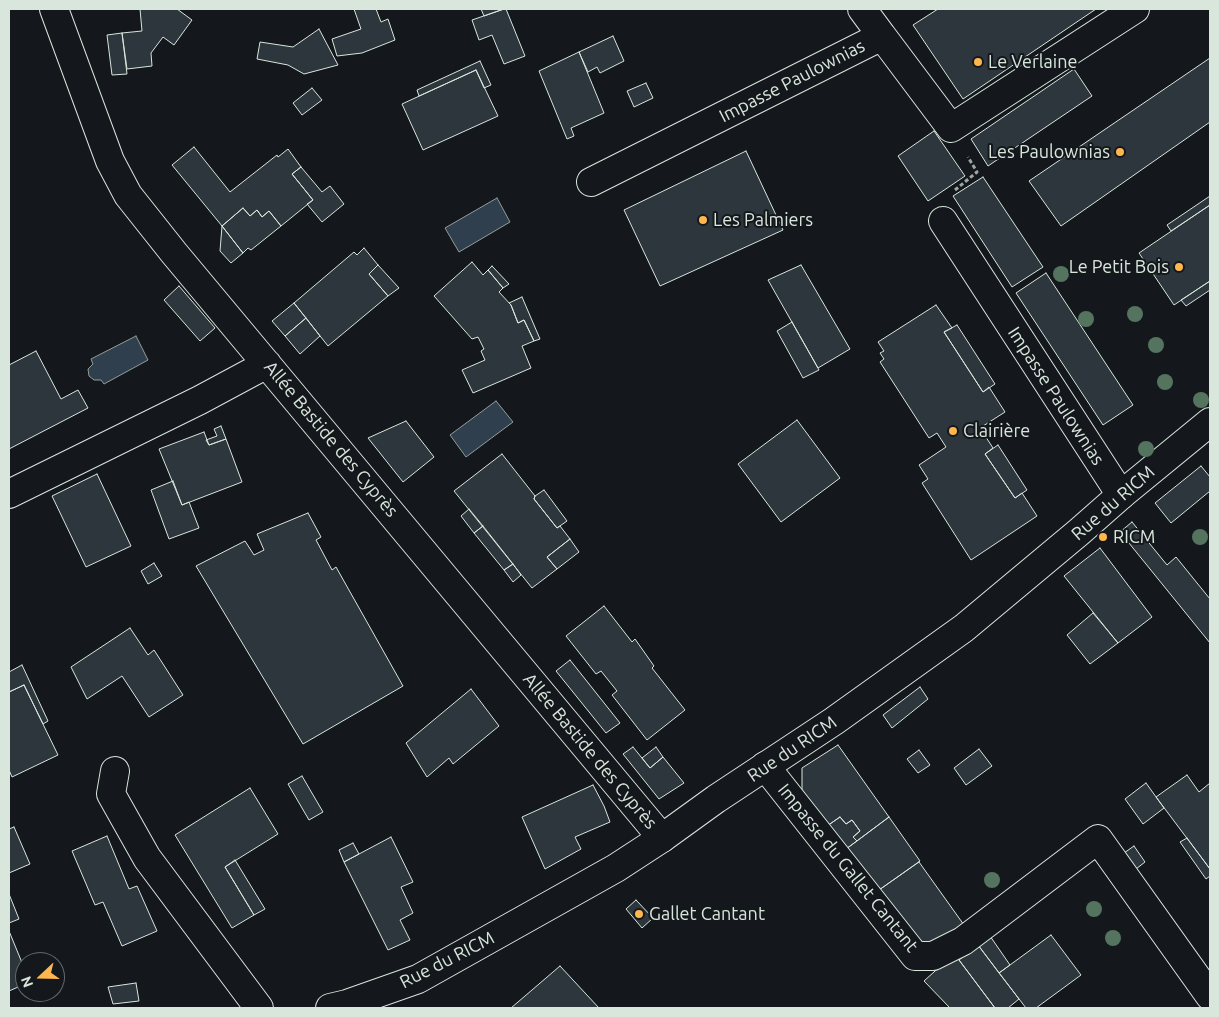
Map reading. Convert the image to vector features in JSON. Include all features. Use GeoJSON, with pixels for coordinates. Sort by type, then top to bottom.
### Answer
{"type":"FeatureCollection","features":[{"type":"Feature","properties":{"kind":"street","name":"Allée Bastide des Cyprès"},"geometry":{"type":"LineString","coordinates":[[54,9],[110,162],[128,195],[174,253],[662,838]]}},
{"type":"Feature","properties":{"kind":"street"},"geometry":{"type":"LineString","coordinates":[[862,9],[882,36]]}},
{"type":"Feature","properties":{"kind":"street"},"geometry":{"type":"LineString","coordinates":[[951,128],[1136,9]]}},
{"type":"Feature","properties":{"kind":"street","name":"Impasse Paulownias"},"geometry":{"type":"LineString","coordinates":[[591,182],[882,36],[951,128]]}},
{"type":"Feature","properties":{"kind":"street","name":"Impasse Paulownias"},"geometry":{"type":"LineString","coordinates":[[943,221],[1121,495]]}},
{"type":"Feature","properties":{"kind":"street"},"geometry":{"type":"LineString","coordinates":[[9,494],[200,400],[268,364]]}},
{"type":"Feature","properties":{"kind":"street","name":"Rue du RICM"},"geometry":{"type":"LineString","coordinates":[[330,1008],[347,1004],[418,979],[616,868],[662,838],[765,766],[834,721],[964,628],[1210,422]]}},
{"type":"Feature","properties":{"kind":"street","name":"Impasse du Gallet Cantant"},"geometry":{"type":"LineString","coordinates":[[765,766],[915,956],[933,956],[963,941],[1098,839],[1210,996]]}},
{"type":"Feature","properties":{"kind":"street"},"geometry":{"type":"LineString","coordinates":[[115,771],[111,794],[147,858],[259,1008]]}},
{"type":"Feature","properties":{"kind":"path"},"geometry":{"type":"LineString","coordinates":[[943,221],[932,208],[977,172],[951,128]]}},
{"type":"Feature","properties":{"kind":"water"},"geometry":{"type":"Polygon","coordinates":[[[497,198],[510,222],[459,252],[445,228],[497,198]]]}},
{"type":"Feature","properties":{"kind":"water"},"geometry":{"type":"Polygon","coordinates":[[[136,336],[148,360],[104,384],[101,380],[94,380],[89,376],[88,369],[93,364],[91,359],[136,336]]]}},
{"type":"Feature","properties":{"kind":"water"},"geometry":{"type":"Polygon","coordinates":[[[496,401],[513,422],[466,457],[450,435],[496,401]]]}},
{"type":"Feature","properties":{"kind":"building"},"geometry":{"type":"Polygon","coordinates":[[[140,9],[177,9],[192,20],[174,45],[163,37],[151,53],[152,66],[127,69],[122,33],[142,31],[140,9]]]}},
{"type":"Feature","properties":{"kind":"building"},"geometry":{"type":"Polygon","coordinates":[[[354,9],[376,9],[381,22],[388,19],[395,40],[362,53],[337,56],[332,39],[361,29],[354,9]]]}},
{"type":"Feature","properties":{"kind":"building"},"geometry":{"type":"Polygon","coordinates":[[[481,9],[504,9],[484,16],[481,9]]]}},
{"type":"Feature","properties":{"kind":"building"},"geometry":{"type":"Polygon","coordinates":[[[506,9],[525,56],[504,64],[492,35],[479,40],[472,20],[506,9]]]}},
{"type":"Feature","properties":{"kind":"building","name":"Le Verlaine"},"geometry":{"type":"Polygon","coordinates":[[[938,9],[1096,9],[963,99],[913,25],[938,9]]]}},
{"type":"Feature","properties":{"kind":"building"},"geometry":{"type":"Polygon","coordinates":[[[319,29],[338,65],[304,74],[288,65],[257,59],[260,42],[293,47],[319,29]]]}},
{"type":"Feature","properties":{"kind":"building"},"geometry":{"type":"Polygon","coordinates":[[[122,33],[127,74],[112,75],[107,35],[122,33]]]}},
{"type":"Feature","properties":{"kind":"building"},"geometry":{"type":"Polygon","coordinates":[[[613,36],[624,61],[600,73],[597,67],[588,72],[579,52],[613,36]]]}},
{"type":"Feature","properties":{"kind":"building"},"geometry":{"type":"Polygon","coordinates":[[[579,52],[604,113],[571,128],[574,136],[567,139],[539,71],[579,52]]]}},
{"type":"Feature","properties":{"kind":"building","name":"Les Paulownias"},"geometry":{"type":"Polygon","coordinates":[[[1210,58],[1210,122],[1061,226],[1029,181],[1210,58]]]}},
{"type":"Feature","properties":{"kind":"building"},"geometry":{"type":"Polygon","coordinates":[[[480,61],[491,85],[484,88],[476,70],[419,96],[417,90],[480,61]]]}},
{"type":"Feature","properties":{"kind":"building"},"geometry":{"type":"Polygon","coordinates":[[[1074,69],[1092,96],[988,166],[971,139],[1074,69]]]}},
{"type":"Feature","properties":{"kind":"building"},"geometry":{"type":"Polygon","coordinates":[[[476,70],[498,116],[423,150],[402,104],[476,70]]]}},
{"type":"Feature","properties":{"kind":"building"},"geometry":{"type":"Polygon","coordinates":[[[646,83],[653,98],[634,107],[627,91],[646,83]]]}},
{"type":"Feature","properties":{"kind":"building"},"geometry":{"type":"Polygon","coordinates":[[[312,88],[322,100],[302,115],[293,103],[312,88]]]}},
{"type":"Feature","properties":{"kind":"building"},"geometry":{"type":"Polygon","coordinates":[[[934,131],[965,176],[928,201],[898,156],[934,131]]]}},
{"type":"Feature","properties":{"kind":"building"},"geometry":{"type":"Polygon","coordinates":[[[194,147],[230,192],[277,155],[278,157],[288,149],[301,167],[292,174],[313,200],[281,226],[269,211],[262,217],[257,210],[250,216],[243,208],[222,226],[172,165],[194,147]]]}},
{"type":"Feature","properties":{"kind":"building","name":"Les Palmiers"},"geometry":{"type":"Polygon","coordinates":[[[746,151],[783,230],[660,286],[624,210],[746,151]]]}},
{"type":"Feature","properties":{"kind":"building"},"geometry":{"type":"Polygon","coordinates":[[[301,167],[322,192],[330,186],[344,204],[322,222],[307,204],[313,200],[292,174],[301,167]]]}},
{"type":"Feature","properties":{"kind":"building"},"geometry":{"type":"Polygon","coordinates":[[[983,177],[1043,267],[1012,287],[953,196],[983,177]]]}},
{"type":"Feature","properties":{"kind":"building"},"geometry":{"type":"Polygon","coordinates":[[[1210,196],[1210,205],[1171,231],[1167,225],[1210,196]]]}},
{"type":"Feature","properties":{"kind":"building","name":"Le Petit Bois"},"geometry":{"type":"Polygon","coordinates":[[[1210,205],[1210,281],[1174,305],[1139,253],[1210,205]]]}},
{"type":"Feature","properties":{"kind":"building"},"geometry":{"type":"Polygon","coordinates":[[[243,208],[250,216],[257,210],[262,217],[269,211],[281,226],[251,250],[248,248],[243,253],[222,226],[243,208]]]}},
{"type":"Feature","properties":{"kind":"building"},"geometry":{"type":"Polygon","coordinates":[[[222,226],[243,253],[231,263],[220,251],[222,226]]]}},
{"type":"Feature","properties":{"kind":"building"},"geometry":{"type":"Polygon","coordinates":[[[364,248],[378,265],[369,274],[388,296],[328,346],[294,303],[354,252],[357,255],[364,248]]]}},
{"type":"Feature","properties":{"kind":"building"},"geometry":{"type":"Polygon","coordinates":[[[472,262],[483,275],[488,270],[503,288],[499,292],[511,305],[518,323],[524,320],[534,341],[522,346],[531,368],[473,393],[462,370],[485,360],[481,351],[484,349],[478,337],[472,339],[434,296],[472,262]]]}},
{"type":"Feature","properties":{"kind":"building"},"geometry":{"type":"Polygon","coordinates":[[[378,265],[399,288],[388,296],[369,274],[378,265]]]}},
{"type":"Feature","properties":{"kind":"building"},"geometry":{"type":"Polygon","coordinates":[[[801,265],[850,349],[818,368],[768,280],[801,265]]]}},
{"type":"Feature","properties":{"kind":"building"},"geometry":{"type":"Polygon","coordinates":[[[492,266],[509,284],[503,288],[488,270],[492,266]]]}},
{"type":"Feature","properties":{"kind":"building"},"geometry":{"type":"Polygon","coordinates":[[[1046,273],[1133,405],[1103,425],[1016,293],[1046,273]]]}},
{"type":"Feature","properties":{"kind":"building"},"geometry":{"type":"Polygon","coordinates":[[[1210,281],[1210,290],[1186,306],[1181,300],[1210,281]]]}},
{"type":"Feature","properties":{"kind":"building"},"geometry":{"type":"Polygon","coordinates":[[[179,286],[215,328],[200,341],[164,300],[179,286]]]}},
{"type":"Feature","properties":{"kind":"building"},"geometry":{"type":"Polygon","coordinates":[[[522,297],[540,339],[534,341],[524,320],[518,323],[509,303],[522,297]]]}},
{"type":"Feature","properties":{"kind":"building"},"geometry":{"type":"Polygon","coordinates":[[[294,303],[306,318],[285,336],[272,321],[294,303]]]}},
{"type":"Feature","properties":{"kind":"building","name":"Clairière"},"geometry":{"type":"Polygon","coordinates":[[[936,305],[952,328],[944,332],[983,392],[989,387],[1005,412],[980,428],[993,448],[985,454],[1015,498],[1022,493],[1037,516],[971,560],[922,483],[928,479],[919,465],[946,447],[937,433],[929,438],[880,362],[884,359],[880,353],[884,351],[878,342],[936,305]]]}},
{"type":"Feature","properties":{"kind":"building"},"geometry":{"type":"Polygon","coordinates":[[[306,318],[320,336],[300,354],[285,336],[306,318]]]}},
{"type":"Feature","properties":{"kind":"building"},"geometry":{"type":"Polygon","coordinates":[[[792,322],[819,370],[803,378],[777,331],[792,322]]]}},
{"type":"Feature","properties":{"kind":"building"},"geometry":{"type":"Polygon","coordinates":[[[957,325],[995,384],[983,392],[944,332],[957,325]]]}},
{"type":"Feature","properties":{"kind":"building"},"geometry":{"type":"Polygon","coordinates":[[[36,351],[61,399],[78,390],[88,408],[9,449],[9,365],[36,351]]]}},
{"type":"Feature","properties":{"kind":"building"},"geometry":{"type":"Polygon","coordinates":[[[797,420],[840,478],[781,522],[738,464],[797,420]]]}},
{"type":"Feature","properties":{"kind":"building"},"geometry":{"type":"Polygon","coordinates":[[[406,421],[434,457],[403,482],[368,438],[406,421]]]}},
{"type":"Feature","properties":{"kind":"building"},"geometry":{"type":"Polygon","coordinates":[[[221,426],[226,439],[209,445],[206,440],[217,436],[214,429],[221,426]]]}},
{"type":"Feature","properties":{"kind":"building"},"geometry":{"type":"Polygon","coordinates":[[[204,432],[209,445],[226,439],[242,482],[182,505],[159,449],[204,432]]]}},
{"type":"Feature","properties":{"kind":"building"},"geometry":{"type":"Polygon","coordinates":[[[998,445],[1027,490],[1015,498],[985,454],[998,445]]]}},
{"type":"Feature","properties":{"kind":"building"},"geometry":{"type":"Polygon","coordinates":[[[502,454],[557,528],[560,526],[570,539],[547,557],[557,569],[532,588],[454,491],[502,454]]]}},
{"type":"Feature","properties":{"kind":"building"},"geometry":{"type":"Polygon","coordinates":[[[1201,466],[1210,477],[1210,491],[1171,523],[1155,503],[1201,466]]]}},
{"type":"Feature","properties":{"kind":"building"},"geometry":{"type":"Polygon","coordinates":[[[97,474],[131,546],[86,567],[52,496],[97,474]]]}},
{"type":"Feature","properties":{"kind":"building"},"geometry":{"type":"Polygon","coordinates":[[[173,481],[182,505],[189,502],[199,528],[169,539],[151,490],[173,481]]]}},
{"type":"Feature","properties":{"kind":"building"},"geometry":{"type":"Polygon","coordinates":[[[544,490],[567,521],[557,528],[534,499],[535,496],[544,490]]]}},
{"type":"Feature","properties":{"kind":"building"},"geometry":{"type":"Polygon","coordinates":[[[469,509],[483,526],[474,533],[461,516],[469,509]]]}},
{"type":"Feature","properties":{"kind":"building"},"geometry":{"type":"Polygon","coordinates":[[[308,513],[321,537],[316,540],[332,570],[336,567],[403,686],[303,744],[196,566],[245,541],[254,555],[264,550],[257,534],[308,513]]]}},
{"type":"Feature","properties":{"kind":"building"},"geometry":{"type":"Polygon","coordinates":[[[1132,522],[1167,565],[1176,557],[1210,599],[1210,643],[1120,532],[1132,522]]]}},
{"type":"Feature","properties":{"kind":"building"},"geometry":{"type":"Polygon","coordinates":[[[483,526],[513,564],[504,570],[474,533],[483,526]]]}},
{"type":"Feature","properties":{"kind":"building"},"geometry":{"type":"Polygon","coordinates":[[[570,539],[579,552],[557,569],[547,557],[570,539]]]}},
{"type":"Feature","properties":{"kind":"building"},"geometry":{"type":"Polygon","coordinates":[[[1100,548],[1152,617],[1118,643],[1064,576],[1100,548]]]}},
{"type":"Feature","properties":{"kind":"building"},"geometry":{"type":"Polygon","coordinates":[[[154,563],[162,576],[148,584],[141,571],[154,563]]]}},
{"type":"Feature","properties":{"kind":"building"},"geometry":{"type":"Polygon","coordinates":[[[513,564],[521,575],[513,582],[504,570],[513,564]]]}},
{"type":"Feature","properties":{"kind":"building"},"geometry":{"type":"Polygon","coordinates":[[[604,606],[632,642],[635,639],[654,666],[652,668],[685,710],[647,740],[612,695],[617,691],[601,671],[596,674],[566,636],[604,606]]]}},
{"type":"Feature","properties":{"kind":"building"},"geometry":{"type":"Polygon","coordinates":[[[1093,613],[1118,643],[1090,664],[1067,635],[1093,613]]]}},
{"type":"Feature","properties":{"kind":"building"},"geometry":{"type":"Polygon","coordinates":[[[130,628],[148,655],[154,650],[183,695],[149,717],[122,676],[87,699],[71,667],[130,628]]]}},
{"type":"Feature","properties":{"kind":"building"},"geometry":{"type":"Polygon","coordinates":[[[570,660],[620,723],[606,733],[556,671],[570,660]]]}},
{"type":"Feature","properties":{"kind":"building"},"geometry":{"type":"Polygon","coordinates":[[[22,665],[48,721],[43,724],[24,685],[9,692],[9,672],[22,665]]]}},
{"type":"Feature","properties":{"kind":"building"},"geometry":{"type":"Polygon","coordinates":[[[24,685],[58,755],[12,777],[9,770],[9,692],[24,685]]]}},
{"type":"Feature","properties":{"kind":"building"},"geometry":{"type":"Polygon","coordinates":[[[920,687],[928,699],[892,728],[883,715],[920,687]]]}},
{"type":"Feature","properties":{"kind":"building"},"geometry":{"type":"Polygon","coordinates":[[[471,689],[499,726],[453,764],[449,758],[427,777],[406,743],[471,689]]]}},
{"type":"Feature","properties":{"kind":"building"},"geometry":{"type":"Polygon","coordinates":[[[838,745],[889,817],[857,841],[853,837],[860,831],[852,820],[846,824],[840,817],[827,826],[802,790],[802,768],[838,745]]]}},
{"type":"Feature","properties":{"kind":"building"},"geometry":{"type":"Polygon","coordinates":[[[633,747],[650,768],[663,757],[684,783],[659,799],[623,754],[633,747]]]}},
{"type":"Feature","properties":{"kind":"building"},"geometry":{"type":"Polygon","coordinates":[[[656,747],[663,757],[650,768],[642,758],[656,747]]]}},
{"type":"Feature","properties":{"kind":"building"},"geometry":{"type":"Polygon","coordinates":[[[979,749],[992,766],[966,785],[954,768],[979,749]]]}},
{"type":"Feature","properties":{"kind":"building"},"geometry":{"type":"Polygon","coordinates":[[[919,750],[930,765],[918,773],[907,759],[919,750]]]}},
{"type":"Feature","properties":{"kind":"building"},"geometry":{"type":"Polygon","coordinates":[[[1187,775],[1199,792],[1210,783],[1210,869],[1156,797],[1187,775]]]}},
{"type":"Feature","properties":{"kind":"building"},"geometry":{"type":"Polygon","coordinates":[[[302,776],[323,812],[309,820],[288,784],[302,776]]]}},
{"type":"Feature","properties":{"kind":"building"},"geometry":{"type":"Polygon","coordinates":[[[1146,783],[1164,808],[1143,824],[1125,799],[1146,783]]]}},
{"type":"Feature","properties":{"kind":"building"},"geometry":{"type":"Polygon","coordinates":[[[593,785],[610,822],[575,837],[581,849],[545,869],[522,817],[593,785]]]}},
{"type":"Feature","properties":{"kind":"building"},"geometry":{"type":"Polygon","coordinates":[[[250,788],[278,834],[225,867],[254,915],[232,928],[175,835],[250,788]]]}},
{"type":"Feature","properties":{"kind":"building"},"geometry":{"type":"Polygon","coordinates":[[[840,817],[846,824],[852,820],[860,831],[853,837],[857,841],[846,849],[827,826],[840,817]]]}},
{"type":"Feature","properties":{"kind":"building"},"geometry":{"type":"Polygon","coordinates":[[[889,817],[920,861],[879,890],[846,849],[889,817]]]}},
{"type":"Feature","properties":{"kind":"building"},"geometry":{"type":"Polygon","coordinates":[[[14,827],[30,864],[9,873],[9,829],[14,827]]]}},
{"type":"Feature","properties":{"kind":"building"},"geometry":{"type":"Polygon","coordinates":[[[107,836],[129,889],[137,886],[157,931],[122,946],[103,902],[95,905],[72,851],[107,836]]]}},
{"type":"Feature","properties":{"kind":"building"},"geometry":{"type":"Polygon","coordinates":[[[391,837],[413,882],[401,887],[413,913],[400,920],[410,940],[388,950],[344,862],[391,837]]]}},
{"type":"Feature","properties":{"kind":"building"},"geometry":{"type":"Polygon","coordinates":[[[1187,838],[1210,869],[1210,876],[1206,879],[1180,842],[1187,838]]]}},
{"type":"Feature","properties":{"kind":"building"},"geometry":{"type":"Polygon","coordinates":[[[353,843],[359,854],[344,862],[339,850],[353,843]]]}},
{"type":"Feature","properties":{"kind":"building"},"geometry":{"type":"Polygon","coordinates":[[[1134,846],[1145,862],[1136,869],[1124,853],[1134,846]]]}},
{"type":"Feature","properties":{"kind":"building"},"geometry":{"type":"Polygon","coordinates":[[[235,860],[265,909],[254,915],[225,867],[235,860]]]}},
{"type":"Feature","properties":{"kind":"building"},"geometry":{"type":"Polygon","coordinates":[[[919,862],[964,925],[932,945],[920,940],[879,890],[919,862]]]}},
{"type":"Feature","properties":{"kind":"building"},"geometry":{"type":"Polygon","coordinates":[[[9,894],[19,919],[9,923],[9,894]]]}},
{"type":"Feature","properties":{"kind":"building","name":"Gallet Cantant"},"geometry":{"type":"Polygon","coordinates":[[[636,900],[653,918],[642,928],[626,909],[636,900]]]}},
{"type":"Feature","properties":{"kind":"building"},"geometry":{"type":"Polygon","coordinates":[[[9,931],[18,952],[15,952],[15,988],[9,991],[9,931]]]}},
{"type":"Feature","properties":{"kind":"building"},"geometry":{"type":"Polygon","coordinates":[[[1051,935],[1081,975],[1036,1008],[1026,1008],[999,973],[1051,935]]]}},
{"type":"Feature","properties":{"kind":"building"},"geometry":{"type":"Polygon","coordinates":[[[990,936],[1010,965],[999,973],[978,945],[990,936]]]}},
{"type":"Feature","properties":{"kind":"building"},"geometry":{"type":"Polygon","coordinates":[[[978,945],[1019,999],[1008,1008],[995,1008],[959,960],[978,945]]]}},
{"type":"Feature","properties":{"kind":"building"},"geometry":{"type":"Polygon","coordinates":[[[955,953],[995,1008],[950,1008],[924,981],[955,953]]]}},
{"type":"Feature","properties":{"kind":"building"},"geometry":{"type":"Polygon","coordinates":[[[560,966],[599,1008],[511,1008],[560,966]]]}},
{"type":"Feature","properties":{"kind":"building"},"geometry":{"type":"Polygon","coordinates":[[[136,983],[139,1001],[113,1004],[108,987],[136,983]]]}},
{"type":"Feature","properties":{"kind":"place","name":"Le Verlaine"},"geometry":{"type":"Point","coordinates":[978,62]}},
{"type":"Feature","properties":{"kind":"place","name":"Les Paulownias"},"geometry":{"type":"Point","coordinates":[1120,152]}},
{"type":"Feature","properties":{"kind":"place","name":"Les Palmiers"},"geometry":{"type":"Point","coordinates":[703,220]}},
{"type":"Feature","properties":{"kind":"place","name":"Le Petit Bois"},"geometry":{"type":"Point","coordinates":[1179,267]}},
{"type":"Feature","properties":{"kind":"place","name":"Clairière"},"geometry":{"type":"Point","coordinates":[953,431]}},
{"type":"Feature","properties":{"kind":"place","name":"RICM"},"geometry":{"type":"Point","coordinates":[1103,537]}},
{"type":"Feature","properties":{"kind":"place","name":"Gallet Cantant"},"geometry":{"type":"Point","coordinates":[639,914]}}]}
